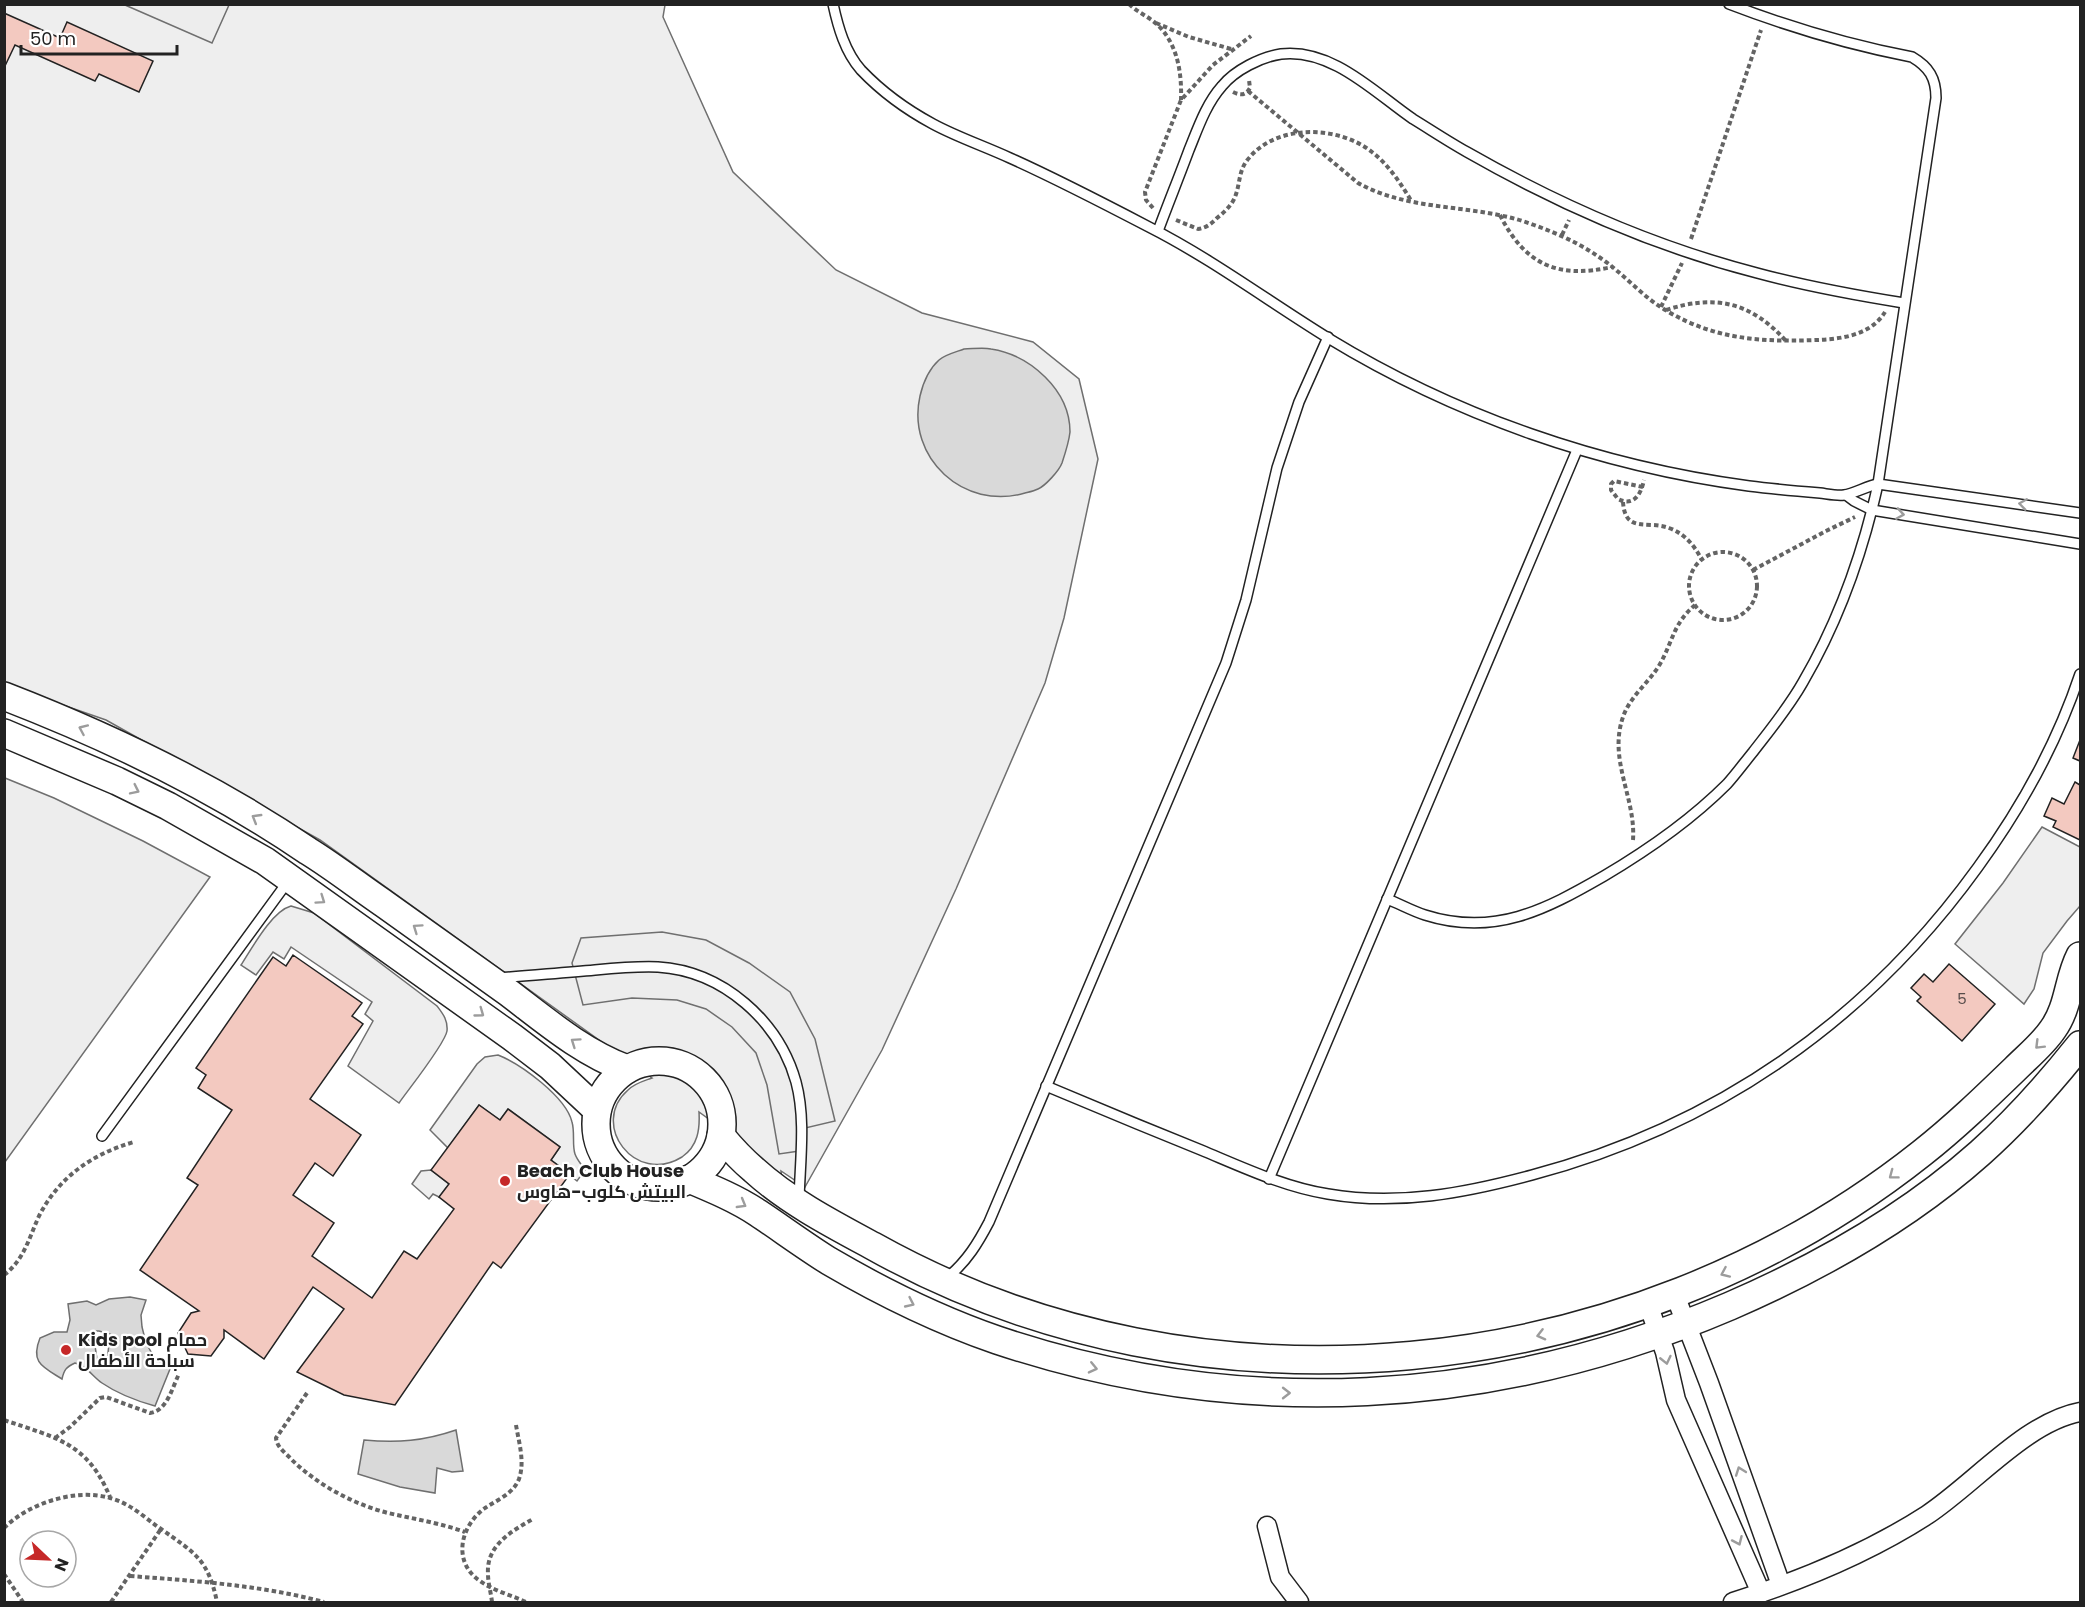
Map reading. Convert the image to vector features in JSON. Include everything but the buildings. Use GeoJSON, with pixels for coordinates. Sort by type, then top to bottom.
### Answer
{"type":"FeatureCollection","features":[{"type":"Feature","properties":{"kind":"street"},"geometry":{"type":"LineString","coordinates":[[4,696],[129,750],[235,805],[308,850],[588,1052],[627,1069]]}},
{"type":"Feature","properties":{"kind":"street"},"geometry":{"type":"LineString","coordinates":[[4,733],[77,763],[168,806],[290,878],[512,1037],[550,1066],[597,1110]]}},
{"type":"Feature","properties":{"kind":"street"},"geometry":{"type":"LineString","coordinates":[[721,1136],[754,1170],[776,1188],[884,1252],[942,1282],[1006,1307],[1072,1328],[1139,1343],[1207,1354],[1276,1359],[1359,1359],[1441,1352],[1522,1339],[1602,1319],[1675,1295],[1754,1261],[1824,1222],[1890,1178],[1953,1128],[2050,1034],[2072,1017],[2076,965],[2080,956]]}},
{"type":"Feature","properties":{"kind":"street"},"geometry":{"type":"LineString","coordinates":[[689,1179],[734,1199],[828,1260],[877,1288],[994,1339],[1062,1360],[1132,1377],[1203,1387],[1275,1393],[1360,1393],[1445,1386],[1529,1372],[1658,1335],[1769,1289],[1843,1251],[1914,1206],[1980,1153],[2040,1095],[2080,1045]]}},
{"type":"Feature","properties":{"kind":"street"},"geometry":{"type":"LineString","coordinates":[[658,1060],[674,1062],[702,1077],[712,1089],[719,1104],[722,1120],[721,1136],[715,1153],[704,1168],[689,1179],[675,1185],[658,1187],[643,1185],[621,1174],[605,1157],[598,1142],[597,1110],[603,1094],[613,1080],[627,1069],[658,1060]]}},
{"type":"Feature","properties":{"kind":"street"},"geometry":{"type":"LineString","coordinates":[[1675,1295],[1781,1585]]}},
{"type":"Feature","properties":{"kind":"street"},"geometry":{"type":"LineString","coordinates":[[1648,1304],[1665,1352],[1676,1400],[1761,1593]]}},
{"type":"Feature","properties":{"kind":"street"},"geometry":{"type":"LineString","coordinates":[[1733,1602],[1761,1593],[1877,1545],[1929,1514],[2037,1429],[2064,1414],[2080,1412]]}},
{"type":"Feature","properties":{"kind":"street"},"geometry":{"type":"LineString","coordinates":[[1698,1451],[1728,1439]]}},
{"type":"Feature","properties":{"kind":"street"},"geometry":{"type":"LineString","coordinates":[[1268,1526],[1280,1577],[1299,1602]]}},
{"type":"Feature","properties":{"kind":"lane"},"geometry":{"type":"LineString","coordinates":[[833,4],[839,33],[859,68],[889,95],[933,124],[1062,182],[1158,231],[1244,283],[1328,338],[1387,372],[1449,402],[1512,428],[1577,450],[1647,468],[1712,481],[1779,490],[1846,495],[1878,484],[2080,513]]}},
{"type":"Feature","properties":{"kind":"lane"},"geometry":{"type":"LineString","coordinates":[[1387,899],[1425,915],[1463,923],[1502,922],[1538,910],[1575,893],[1630,861],[1681,825],[1728,783],[1767,735],[1803,683],[1830,629],[1853,570],[1878,484],[1936,98],[1936,85],[1931,73],[1923,63],[1912,57],[1836,40],[1729,4]]}},
{"type":"Feature","properties":{"kind":"lane"},"geometry":{"type":"LineString","coordinates":[[1158,231],[1202,118],[1222,85],[1233,75],[1261,60],[1281,54],[1300,54],[1323,60],[1344,70],[1414,119],[1466,151],[1519,181],[1574,207],[1687,252],[1766,276],[1904,303]]}},
{"type":"Feature","properties":{"kind":"lane"},"geometry":{"type":"LineString","coordinates":[[942,1282],[962,1265],[978,1243],[1226,663],[1246,600],[1277,468],[1299,402],[1328,338]]}},
{"type":"Feature","properties":{"kind":"lane"},"geometry":{"type":"LineString","coordinates":[[1269,1179],[1577,450]]}},
{"type":"Feature","properties":{"kind":"lane"},"geometry":{"type":"LineString","coordinates":[[1846,495],[1872,510],[2080,544]]}},
{"type":"Feature","properties":{"kind":"lane"},"geometry":{"type":"LineString","coordinates":[[1046,1086],[1269,1179],[1328,1194],[1389,1199],[1450,1194],[1573,1164],[1637,1141],[1698,1112],[1757,1078],[1813,1039],[1865,996],[1913,948],[1957,896],[2002,834],[2041,767],[2073,698],[2080,674]]}},
{"type":"Feature","properties":{"kind":"lane"},"geometry":{"type":"LineString","coordinates":[[102,1136],[290,878]]}},
{"type":"Feature","properties":{"kind":"lane"},"geometry":{"type":"LineString","coordinates":[[489,979],[628,967],[660,967],[691,973],[720,985],[747,1003],[774,1035],[785,1053],[796,1083],[801,1115],[799,1203]]}},
{"type":"Feature","properties":{"kind":"path"},"geometry":{"type":"LineString","coordinates":[[1129,4],[1155,22],[1189,37],[1231,50]]}},
{"type":"Feature","properties":{"kind":"path"},"geometry":{"type":"LineString","coordinates":[[1661,307],[1687,252],[1765,18]]}},
{"type":"Feature","properties":{"kind":"path"},"geometry":{"type":"LineString","coordinates":[[1155,22],[1170,42],[1179,60],[1182,77],[1181,100],[1145,192],[1150,206],[1191,228],[1204,228],[1234,200],[1240,172],[1250,156],[1272,140],[1299,134],[1331,134],[1360,144],[1373,152],[1388,168],[1413,202]]}},
{"type":"Feature","properties":{"kind":"path"},"geometry":{"type":"LineString","coordinates":[[1181,100],[1213,65],[1251,36]]}},
{"type":"Feature","properties":{"kind":"path"},"geometry":{"type":"LineString","coordinates":[[1248,91],[1358,183],[1375,192],[1394,199],[1499,215],[1531,223],[1588,249],[1661,307],[1712,332],[1761,341],[1833,340],[1866,331],[1877,324],[1885,313],[1889,300]]}},
{"type":"Feature","properties":{"kind":"path"},"geometry":{"type":"LineString","coordinates":[[1499,215],[1510,236],[1526,252],[1546,265],[1568,271],[1591,272],[1612,267]]}},
{"type":"Feature","properties":{"kind":"path"},"geometry":{"type":"LineString","coordinates":[[1666,310],[1684,304],[1703,302],[1731,305],[1758,315],[1786,341]]}},
{"type":"Feature","properties":{"kind":"path"},"geometry":{"type":"LineString","coordinates":[[1643,487],[1612,482],[1611,490],[1623,502],[1636,499],[1643,487],[1647,468]]}},
{"type":"Feature","properties":{"kind":"path"},"geometry":{"type":"LineString","coordinates":[[1623,502],[1628,519],[1634,523],[1667,527],[1678,532],[1688,539],[1702,560]]}},
{"type":"Feature","properties":{"kind":"path"},"geometry":{"type":"LineString","coordinates":[[1754,570],[1826,531],[1872,510]]}},
{"type":"Feature","properties":{"kind":"path"},"geometry":{"type":"LineString","coordinates":[[1720,552],[1740,556],[1754,570],[1757,580],[1755,598],[1744,613],[1727,620],[1718,620],[1709,617],[1695,605],[1689,586],[1690,576],[1695,567],[1710,554],[1720,552]]}},
{"type":"Feature","properties":{"kind":"path"},"geometry":{"type":"LineString","coordinates":[[1630,861],[1634,828],[1618,755],[1621,726],[1632,699],[1656,670],[1665,655],[1676,625],[1695,605]]}},
{"type":"Feature","properties":{"kind":"path"},"geometry":{"type":"LineString","coordinates":[[4,1275],[21,1258],[39,1216],[52,1195],[68,1176],[88,1161],[110,1149],[134,1142]]}},
{"type":"Feature","properties":{"kind":"path"},"geometry":{"type":"LineString","coordinates":[[56,1438],[100,1398],[106,1397],[144,1411],[157,1412],[162,1408],[178,1374]]}},
{"type":"Feature","properties":{"kind":"path"},"geometry":{"type":"LineString","coordinates":[[307,1393],[276,1438],[279,1447],[297,1465],[317,1480],[361,1504],[385,1512],[447,1525],[465,1532]]}},
{"type":"Feature","properties":{"kind":"path"},"geometry":{"type":"LineString","coordinates":[[4,1420],[56,1438],[82,1453],[103,1481],[110,1498]]}},
{"type":"Feature","properties":{"kind":"path"},"geometry":{"type":"LineString","coordinates":[[516,1425],[522,1468],[518,1482],[510,1493],[479,1513],[465,1532],[462,1545],[464,1558],[470,1571],[479,1581],[526,1602]]}},
{"type":"Feature","properties":{"kind":"path"},"geometry":{"type":"LineString","coordinates":[[4,1528],[32,1508],[57,1499],[84,1495],[110,1498],[135,1509],[190,1549],[202,1563],[213,1583],[217,1602]]}},
{"type":"Feature","properties":{"kind":"path"},"geometry":{"type":"LineString","coordinates":[[492,1602],[488,1575],[489,1560],[496,1546],[506,1535],[533,1519]]}},
{"type":"Feature","properties":{"kind":"path"},"geometry":{"type":"LineString","coordinates":[[111,1602],[161,1529]]}},
{"type":"Feature","properties":{"kind":"path"},"geometry":{"type":"LineString","coordinates":[[4,1574],[23,1602]]}},
{"type":"Feature","properties":{"kind":"path"},"geometry":{"type":"LineString","coordinates":[[130,1576],[213,1583],[298,1595],[324,1602]]}},
{"type":"Feature","properties":{"kind":"shaded area"},"geometry":{"type":"Polygon","coordinates":[[[5,5],[665,5],[663,17],[733,172],[836,270],[922,313],[1033,342],[1079,379],[1098,459],[1064,618],[1045,683],[956,889],[882,1050],[805,1187],[781,1171],[782,1180],[750,1149],[699,1112],[697,1137],[692,1148],[682,1157],[665,1164],[648,1164],[634,1158],[623,1147],[616,1134],[613,1119],[617,1104],[628,1090],[652,1078],[320,840],[106,720],[5,685],[5,5]]]}},
{"type":"Feature","properties":{"kind":"shaded area"},"geometry":{"type":"Polygon","coordinates":[[[125,5],[229,5],[212,43],[125,5]]]}},
{"type":"Feature","properties":{"kind":"shaded area"},"geometry":{"type":"Polygon","coordinates":[[[988,348],[1020,359],[1045,377],[1063,402],[1070,432],[1066,452],[1058,470],[1048,482],[1038,489],[1002,497],[981,494],[961,487],[944,475],[931,459],[922,440],[918,419],[921,391],[929,372],[939,360],[964,349],[988,348]]]}},
{"type":"Feature","properties":{"kind":"shaded area"},"geometry":{"type":"Polygon","coordinates":[[[5,778],[54,798],[143,841],[210,877],[5,1162],[5,778]]]}},
{"type":"Feature","properties":{"kind":"shaded area"},"geometry":{"type":"Polygon","coordinates":[[[2042,827],[2080,847],[2080,906],[2043,953],[2034,989],[2024,1004],[1955,944],[2003,883],[2042,827]]]}},
{"type":"Feature","properties":{"kind":"shaded area"},"geometry":{"type":"Polygon","coordinates":[[[291,906],[314,913],[437,1006],[446,1020],[445,1037],[399,1103],[348,1066],[373,1021],[365,1014],[372,1002],[291,947],[284,959],[273,952],[256,975],[241,965],[270,922],[284,909],[291,906]]]}},
{"type":"Feature","properties":{"kind":"shaded area"},"geometry":{"type":"Polygon","coordinates":[[[662,932],[706,940],[749,963],[790,992],[815,1039],[835,1121],[805,1128],[806,1150],[779,1154],[767,1085],[756,1053],[732,1027],[706,1009],[677,1000],[632,998],[583,1005],[572,963],[581,938],[662,932]]]}},
{"type":"Feature","properties":{"kind":"shaded area"},"geometry":{"type":"Polygon","coordinates":[[[498,1055],[508,1059],[541,1082],[568,1112],[573,1126],[575,1154],[585,1170],[577,1181],[551,1160],[560,1147],[508,1109],[500,1120],[479,1105],[448,1148],[430,1130],[477,1064],[485,1057],[498,1055]]]}},
{"type":"Feature","properties":{"kind":"shaded area"},"geometry":{"type":"Polygon","coordinates":[[[431,1170],[449,1184],[439,1197],[433,1194],[429,1199],[412,1184],[421,1171],[431,1170]]]}},
{"type":"Feature","properties":{"kind":"shaded area","name":"Kids pool حمام سباحة الأطفال"},"geometry":{"type":"Polygon","coordinates":[[[130,1297],[146,1300],[141,1315],[146,1343],[154,1357],[170,1369],[155,1406],[115,1391],[79,1364],[75,1363],[67,1367],[62,1379],[44,1367],[38,1359],[37,1346],[40,1338],[54,1332],[67,1332],[70,1320],[68,1304],[87,1301],[96,1305],[109,1299],[130,1297]],[[92,1331],[88,1336],[89,1341],[95,1346],[97,1359],[107,1362],[110,1334],[92,1331]]]}},
{"type":"Feature","properties":{"kind":"shaded area"},"geometry":{"type":"Polygon","coordinates":[[[456,1430],[463,1471],[452,1472],[437,1468],[435,1493],[400,1487],[358,1474],[364,1440],[411,1440],[433,1437],[456,1430]]]}},
{"type":"Feature","properties":{"kind":"place","name":"Beach Club House البيتش كلوب-هاوس"},"geometry":{"type":"Point","coordinates":[505,1181]}},
{"type":"Feature","properties":{"kind":"place","name":"Kids pool حمام سباحة الأطفال"},"geometry":{"type":"Point","coordinates":[66,1350]}}]}
